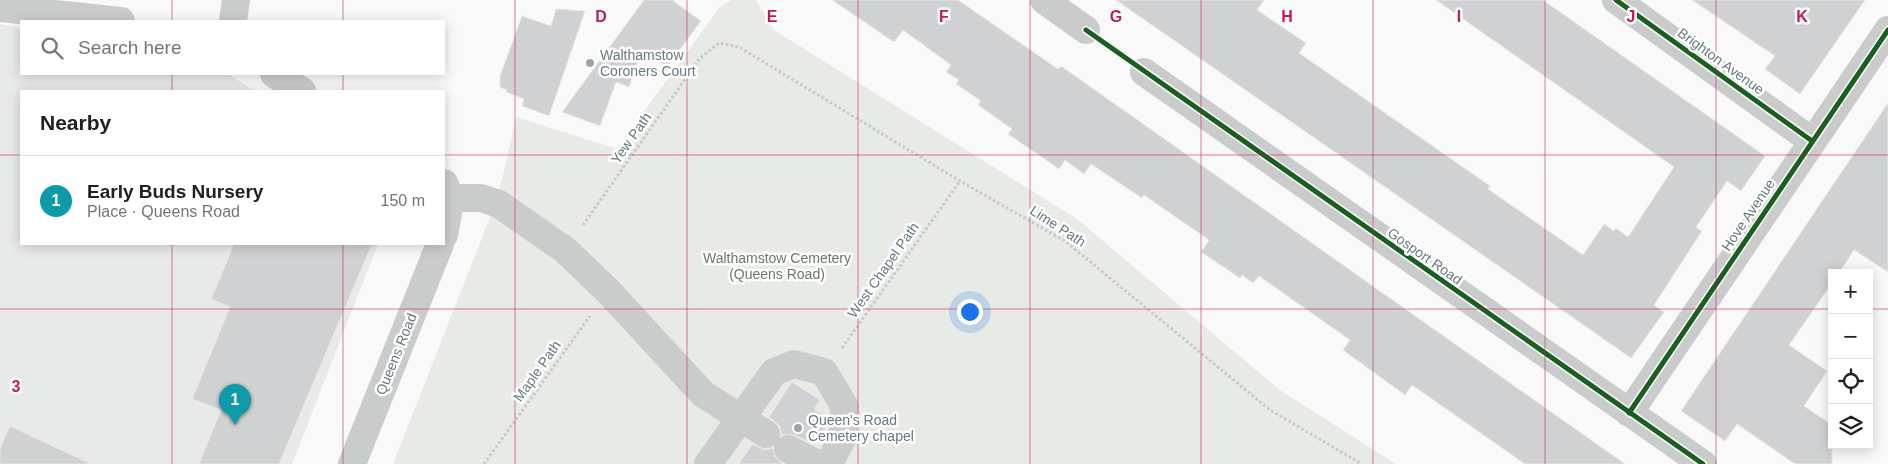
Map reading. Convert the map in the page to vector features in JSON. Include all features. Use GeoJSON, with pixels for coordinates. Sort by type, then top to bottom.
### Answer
{"type":"FeatureCollection","features":[{"type":"Feature","properties":{"kind":"street"},"geometry":{"type":"LineString","coordinates":[[233,20],[236,0]]}},
{"type":"Feature","properties":{"kind":"street"},"geometry":{"type":"LineString","coordinates":[[1044,0],[1086,30]]}},
{"type":"Feature","properties":{"kind":"street","name":"Brighton Avenue"},"geometry":{"type":"LineString","coordinates":[[1616,0],[1812,140]]}},
{"type":"Feature","properties":{"kind":"street"},"geometry":{"type":"LineString","coordinates":[[0,8],[76,8],[118,20]]}},
{"type":"Feature","properties":{"kind":"street","name":"Hove Avenue"},"geometry":{"type":"LineString","coordinates":[[1629,413],[1888,30]]}},
{"type":"Feature","properties":{"kind":"street","name":"Gosport Road"},"geometry":{"type":"LineString","coordinates":[[1144,72],[1702,464]]}},
{"type":"Feature","properties":{"kind":"street"},"geometry":{"type":"LineString","coordinates":[[276,75],[300,90]]}},
{"type":"Feature","properties":{"kind":"street"},"geometry":{"type":"LineString","coordinates":[[445,220],[447,190],[499,204],[566,250],[608,291],[703,394],[777,441],[818,464]]}},
{"type":"Feature","properties":{"kind":"street","name":"Queens Road"},"geometry":{"type":"LineString","coordinates":[[352,464],[440,245]]}},
{"type":"Feature","properties":{"kind":"street"},"geometry":{"type":"LineString","coordinates":[[708,464],[774,372],[794,364],[824,372],[845,407],[842,439],[829,464]]}},
{"type":"Feature","properties":{"kind":"shaded area"},"geometry":{"type":"Polygon","coordinates":[[[0,24],[20,28],[20,75],[230,75],[253,90],[20,90],[20,245],[378,245],[292,464],[0,464],[0,24]]]}},
{"type":"Feature","properties":{"kind":"green space","name":"Walthamstow Cemetery (Queens Road)"},"geometry":{"type":"Polygon","coordinates":[[[731,0],[756,0],[774,30],[1077,219],[1281,391],[1396,464],[393,464],[491,215],[502,180],[516,117],[617,149],[719,8],[731,0]]]}},
{"type":"Feature","properties":{"kind":"building"},"geometry":{"type":"Polygon","coordinates":[[[644,0],[672,0],[701,21],[667,67],[642,49],[629,87],[616,82],[600,126],[562,112],[644,0]]]}},
{"type":"Feature","properties":{"kind":"building"},"geometry":{"type":"Polygon","coordinates":[[[832,0],[958,0],[1058,69],[1061,66],[1625,464],[1525,464],[1412,385],[1405,395],[1343,350],[1350,340],[1259,276],[1253,283],[1242,275],[1240,278],[1201,252],[1209,240],[1144,195],[1142,198],[1091,164],[1084,174],[1065,160],[1059,169],[1008,134],[1012,129],[978,105],[981,101],[956,84],[959,80],[946,72],[951,65],[903,30],[894,42],[832,0]]]}},
{"type":"Feature","properties":{"kind":"building"},"geometry":{"type":"Polygon","coordinates":[[[1116,0],[1264,0],[1257,10],[1306,43],[1299,53],[1490,186],[1488,189],[1583,255],[1604,224],[1614,231],[1616,228],[1628,237],[1674,167],[1436,0],[1543,0],[1765,156],[1741,191],[1727,181],[1696,227],[1702,231],[1654,305],[1664,312],[1631,358],[1116,0]]]}},
{"type":"Feature","properties":{"kind":"building"},"geometry":{"type":"Polygon","coordinates":[[[1692,0],[1865,0],[1800,94],[1765,69],[1775,56],[1692,0]]]}},
{"type":"Feature","properties":{"kind":"building"},"geometry":{"type":"Polygon","coordinates":[[[556,9],[585,11],[549,116],[522,106],[524,99],[506,92],[507,90],[500,87],[500,76],[522,16],[551,26],[556,9]]]}},
{"type":"Feature","properties":{"kind":"building"},"geometry":{"type":"Polygon","coordinates":[[[1888,103],[1888,272],[1854,250],[1842,269],[1828,269],[1828,289],[1789,345],[1827,371],[1804,406],[1828,422],[1828,449],[1832,449],[1832,464],[1795,464],[1737,424],[1725,441],[1681,411],[1888,103]]]}},
{"type":"Feature","properties":{"kind":"building"},"geometry":{"type":"Polygon","coordinates":[[[234,245],[372,245],[279,464],[199,464],[221,410],[192,399],[230,307],[211,299],[234,245]]]}},
{"type":"Feature","properties":{"kind":"building","name":"Queen's Road Cemetery chapel"},"geometry":{"type":"Polygon","coordinates":[[[792,382],[820,400],[814,409],[828,418],[828,424],[814,445],[795,435],[782,435],[780,426],[769,417],[792,382]]]}},
{"type":"Feature","properties":{"kind":"building"},"geometry":{"type":"Polygon","coordinates":[[[10,426],[91,464],[0,464],[0,448],[10,426]]]}},
{"type":"Feature","properties":{"kind":"building"},"geometry":{"type":"Polygon","coordinates":[[[752,444],[765,450],[773,448],[775,457],[783,464],[739,464],[752,444]]]}},
{"type":"Feature","properties":{"kind":"cycle path"},"geometry":{"type":"LineString","coordinates":[[1616,0],[1812,141]]}},
{"type":"Feature","properties":{"kind":"cycle path"},"geometry":{"type":"LineString","coordinates":[[1086,30],[1703,464]]}},
{"type":"Feature","properties":{"kind":"cycle path"},"geometry":{"type":"LineString","coordinates":[[1629,413],[1888,30]]}},
{"type":"Feature","properties":{"kind":"place","name":"Walthamstow Coroners Court"},"geometry":{"type":"Point","coordinates":[590,63]}},
{"type":"Feature","properties":{"kind":"place","name":"Early Buds Nursery"},"geometry":{"type":"Point","coordinates":[235,425]}},
{"type":"Feature","properties":{"kind":"place","name":"Queen's Road Cemetery chapel"},"geometry":{"type":"Point","coordinates":[798,428]}}]}
